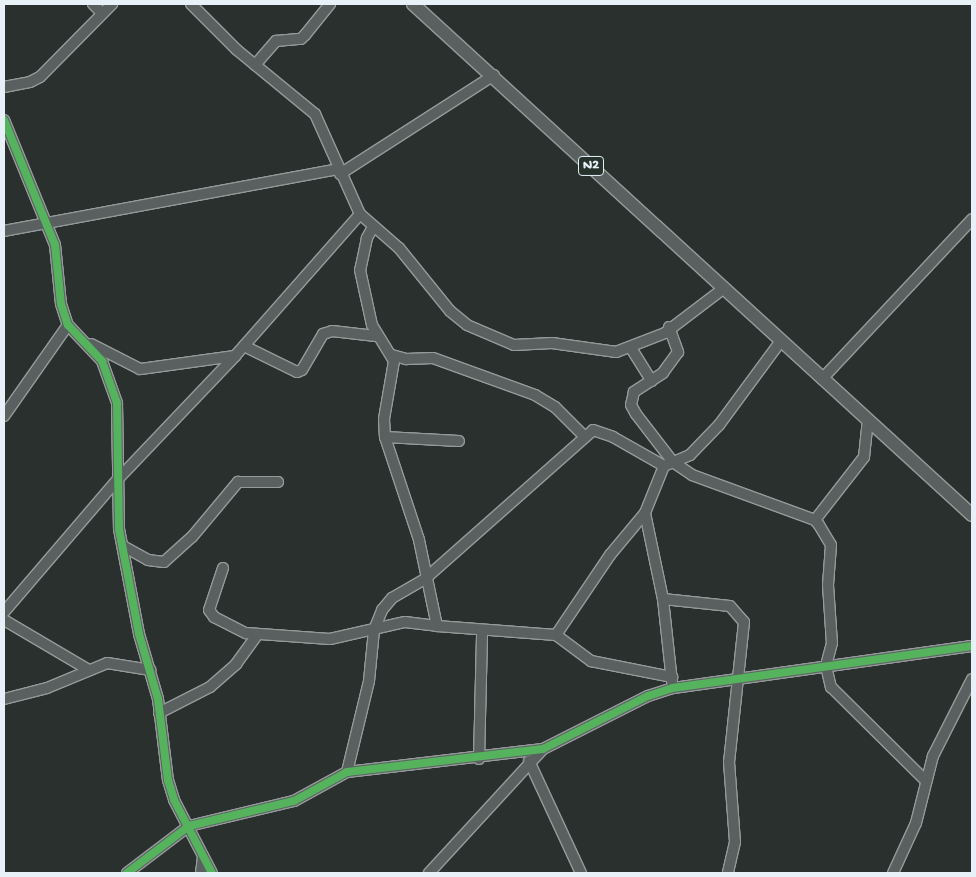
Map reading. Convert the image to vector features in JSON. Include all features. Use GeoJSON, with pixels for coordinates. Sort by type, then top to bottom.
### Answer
{"type":"FeatureCollection","features":[{"type":"Feature","properties":{"kind":"main road","name":"N2"},"geometry":{"type":"LineString","coordinates":[[413,4],[494,75],[822,379],[972,514]]}},
{"type":"Feature","properties":{"kind":"street"},"geometry":{"type":"LineString","coordinates":[[93,4],[102,13]]}},
{"type":"Feature","properties":{"kind":"street"},"geometry":{"type":"LineString","coordinates":[[4,87],[30,82],[40,76],[112,4]]}},
{"type":"Feature","properties":{"kind":"street"},"geometry":{"type":"LineString","coordinates":[[191,4],[256,65],[315,114],[339,172],[360,214],[398,248],[450,311],[467,325],[496,339],[514,345],[552,343],[605,352],[631,348],[664,333],[669,327],[724,288]]}},
{"type":"Feature","properties":{"kind":"street"},"geometry":{"type":"LineString","coordinates":[[256,65],[276,41],[301,39],[306,35],[330,4]]}},
{"type":"Feature","properties":{"kind":"street"},"geometry":{"type":"LineString","coordinates":[[4,231],[339,172],[494,75]]}},
{"type":"Feature","properties":{"kind":"street"},"geometry":{"type":"LineString","coordinates":[[5,124],[55,245],[61,304],[68,325],[88,342],[140,369],[235,356]]}},
{"type":"Feature","properties":{"kind":"street"},"geometry":{"type":"LineString","coordinates":[[5,607],[119,478],[235,356],[360,214]]}},
{"type":"Feature","properties":{"kind":"street"},"geometry":{"type":"LineString","coordinates":[[822,379],[972,219]]}},
{"type":"Feature","properties":{"kind":"street"},"geometry":{"type":"LineString","coordinates":[[373,227],[367,238],[360,270],[366,303],[376,336],[392,355],[406,359],[433,358],[536,395],[555,407],[584,436]]}},
{"type":"Feature","properties":{"kind":"street"},"geometry":{"type":"LineString","coordinates":[[4,416],[68,325]]}},
{"type":"Feature","properties":{"kind":"street"},"geometry":{"type":"LineString","coordinates":[[668,464],[631,405],[634,392],[663,373],[678,352],[669,327]]}},
{"type":"Feature","properties":{"kind":"street"},"geometry":{"type":"LineString","coordinates":[[244,346],[297,372],[302,370],[323,334],[332,331],[376,336]]}},
{"type":"Feature","properties":{"kind":"street"},"geometry":{"type":"LineString","coordinates":[[556,636],[610,556],[645,513],[668,464],[690,455],[719,425],[781,341]]}},
{"type":"Feature","properties":{"kind":"street"},"geometry":{"type":"LineString","coordinates":[[88,342],[108,371],[117,403],[119,530],[139,634],[160,713],[170,790],[212,873]]}},
{"type":"Feature","properties":{"kind":"street"},"geometry":{"type":"LineString","coordinates":[[631,348],[652,381]]}},
{"type":"Feature","properties":{"kind":"street"},"geometry":{"type":"LineString","coordinates":[[392,355],[393,371],[384,418],[386,437],[419,540],[437,626]]}},
{"type":"Feature","properties":{"kind":"street"},"geometry":{"type":"LineString","coordinates":[[815,520],[864,457],[868,420]]}},
{"type":"Feature","properties":{"kind":"street"},"geometry":{"type":"LineString","coordinates":[[347,772],[369,681],[374,630],[382,610],[392,598],[426,578],[511,505],[584,436],[593,430],[692,475],[815,520],[831,545],[828,585],[832,643],[826,666],[833,692],[926,781]]}},
{"type":"Feature","properties":{"kind":"street"},"geometry":{"type":"LineString","coordinates":[[386,437],[459,441]]}},
{"type":"Feature","properties":{"kind":"street"},"geometry":{"type":"LineString","coordinates":[[123,546],[148,560],[164,562],[192,536],[238,482],[278,482]]}},
{"type":"Feature","properties":{"kind":"street"},"geometry":{"type":"LineString","coordinates":[[645,513],[663,599],[672,683]]}},
{"type":"Feature","properties":{"kind":"street"},"geometry":{"type":"LineString","coordinates":[[223,568],[209,610],[214,617],[256,636],[290,634],[330,638],[405,622],[482,632],[556,636],[591,661],[672,683],[738,680],[972,646]]}},
{"type":"Feature","properties":{"kind":"street"},"geometry":{"type":"LineString","coordinates":[[663,599],[736,609],[744,622],[729,762],[735,828],[728,873]]}},
{"type":"Feature","properties":{"kind":"street"},"geometry":{"type":"LineString","coordinates":[[4,620],[89,670]]}},
{"type":"Feature","properties":{"kind":"street"},"geometry":{"type":"LineString","coordinates":[[479,759],[482,632]]}},
{"type":"Feature","properties":{"kind":"street"},"geometry":{"type":"LineString","coordinates":[[160,713],[210,688],[236,664],[256,636]]}},
{"type":"Feature","properties":{"kind":"street"},"geometry":{"type":"LineString","coordinates":[[4,700],[47,688],[89,670],[118,663],[150,670]]}},
{"type":"Feature","properties":{"kind":"street"},"geometry":{"type":"LineString","coordinates":[[893,873],[916,823],[926,781],[945,728],[965,699],[972,679]]}},
{"type":"Feature","properties":{"kind":"street"},"geometry":{"type":"LineString","coordinates":[[429,873],[529,761],[543,749],[672,683]]}},
{"type":"Feature","properties":{"kind":"street"},"geometry":{"type":"LineString","coordinates":[[127,873],[189,826],[294,801],[347,772],[479,759],[543,749]]}},
{"type":"Feature","properties":{"kind":"street"},"geometry":{"type":"LineString","coordinates":[[529,761],[581,873]]}},
{"type":"Feature","properties":{"kind":"street"},"geometry":{"type":"LineString","coordinates":[[201,873],[202,856]]}},
{"type":"Feature","properties":{"kind":"cycle path"},"geometry":{"type":"LineString","coordinates":[[4,120],[55,245],[61,304],[68,325],[102,361],[117,403],[119,529],[139,634],[158,699],[168,780],[174,800],[212,873]]}},
{"type":"Feature","properties":{"kind":"cycle path"},"geometry":{"type":"LineString","coordinates":[[127,873],[189,826],[294,801],[347,772],[543,749],[648,696],[673,688],[972,646]]}}]}
